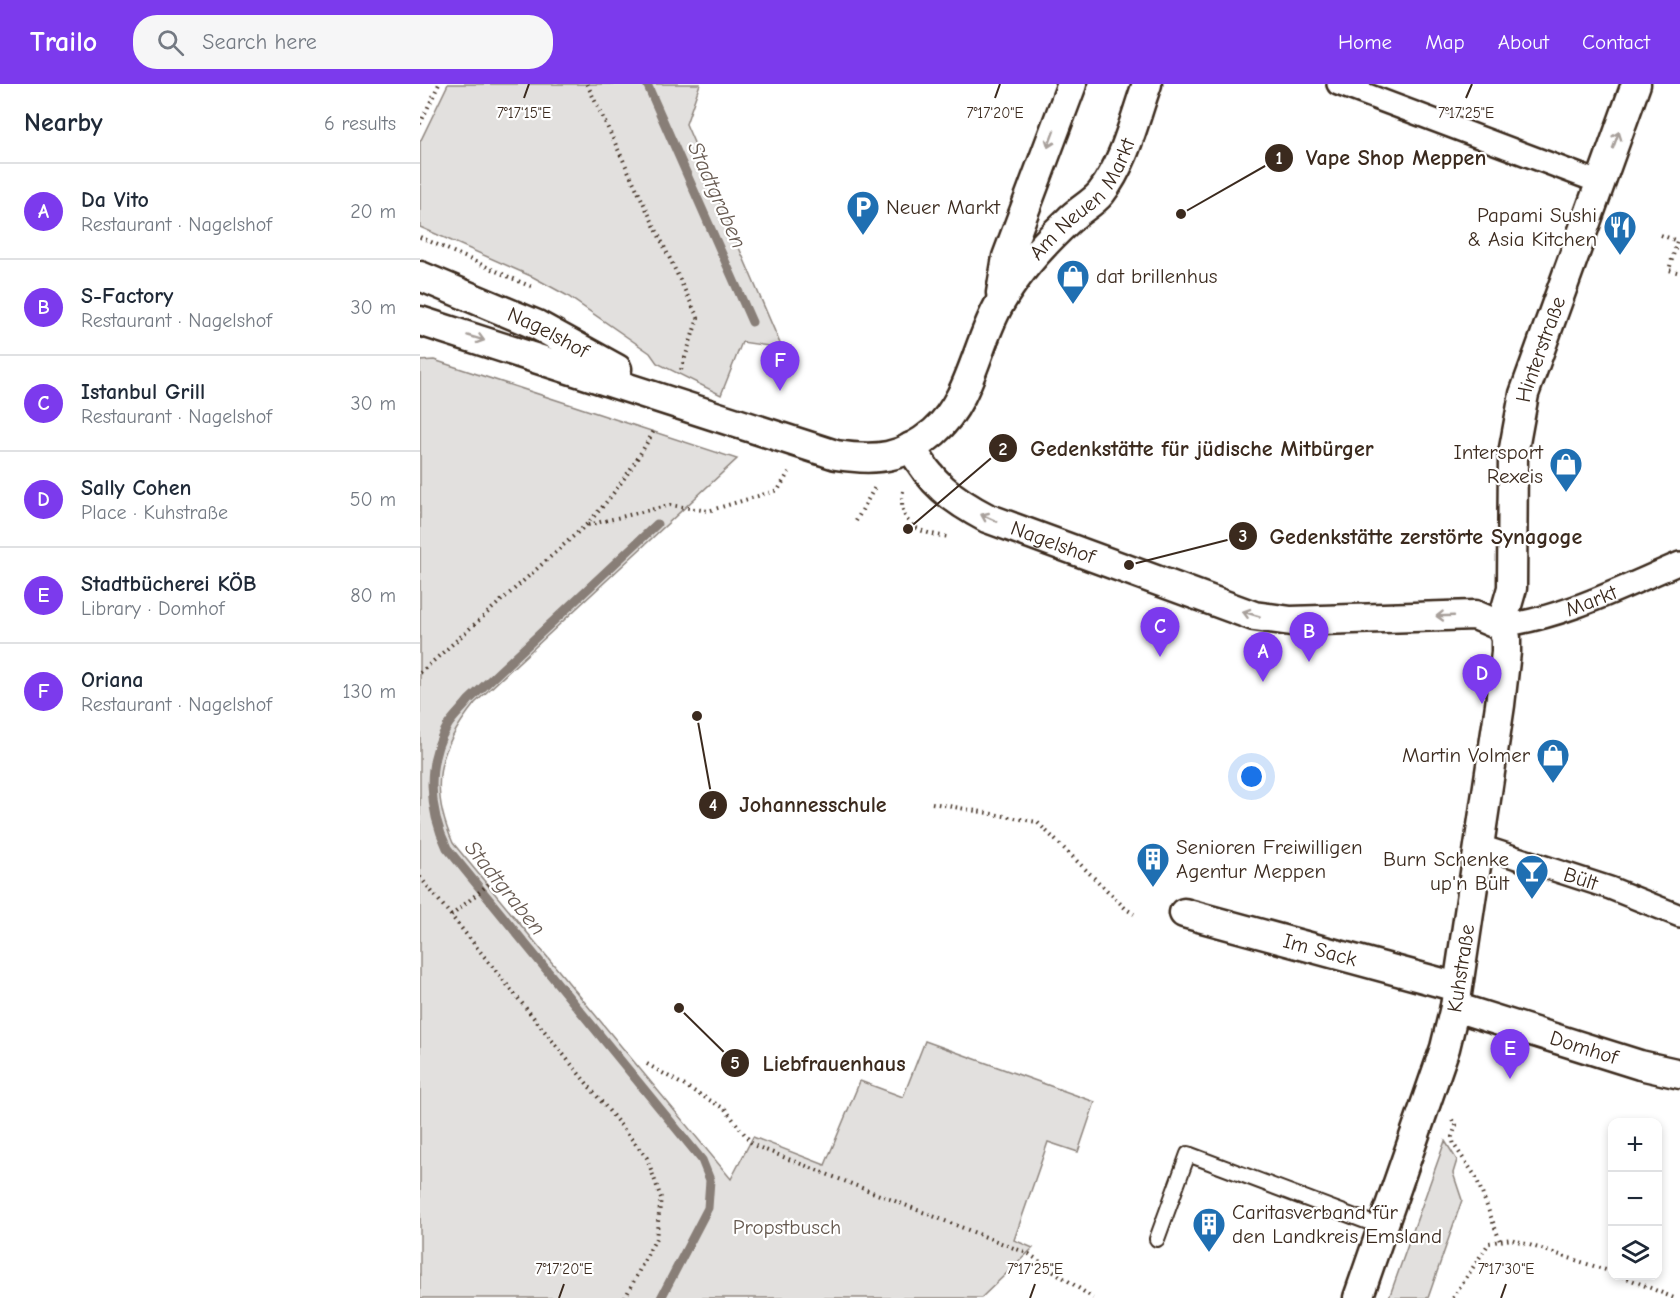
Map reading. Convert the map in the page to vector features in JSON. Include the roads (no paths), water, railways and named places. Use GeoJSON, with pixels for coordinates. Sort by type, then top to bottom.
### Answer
{"type":"FeatureCollection","features":[{"type":"Feature","properties":{"kind":"street","name":"Am Neuen Markt"},"geometry":{"type":"LineString","coordinates":[[999,304],[1008,257],[1072,84]]}},
{"type":"Feature","properties":{"kind":"street","name":"Am Neuen Markt"},"geometry":{"type":"LineString","coordinates":[[911,447],[934,432],[955,407],[999,304],[1031,257],[1070,218],[1100,194],[1118,165],[1147,84]]}},
{"type":"Feature","properties":{"kind":"street"},"geometry":{"type":"LineString","coordinates":[[1338,84],[1601,183]]}},
{"type":"Feature","properties":{"kind":"street","name":"Hinterstraße"},"geometry":{"type":"LineString","coordinates":[[1501,626],[1512,588],[1513,453],[1531,372],[1636,84]]}},
{"type":"Feature","properties":{"kind":"street","name":"Nagelshof"},"geometry":{"type":"LineString","coordinates":[[420,276],[537,325],[671,399]]}},
{"type":"Feature","properties":{"kind":"street","name":"Nagelshof"},"geometry":{"type":"LineString","coordinates":[[420,321],[671,399],[836,455],[866,460],[889,458],[911,447],[924,471],[955,501],[987,518],[1254,616],[1291,621],[1475,615],[1501,626]]}},
{"type":"Feature","properties":{"kind":"street","name":"Markt"},"geometry":{"type":"LineString","coordinates":[[1501,626],[1533,621],[1569,610],[1680,563]]}},
{"type":"Feature","properties":{"kind":"street","name":"Kuhstraße"},"geometry":{"type":"LineString","coordinates":[[1358,1298],[1384,1228],[1444,1048],[1456,997],[1480,846],[1506,652],[1506,638],[1501,626]]}},
{"type":"Feature","properties":{"kind":"street","name":"Bült"},"geometry":{"type":"LineString","coordinates":[[1480,846],[1610,888],[1680,916]]}},
{"type":"Feature","properties":{"kind":"street","name":"Im Sack"},"geometry":{"type":"LineString","coordinates":[[1184,913],[1456,997]]}},
{"type":"Feature","properties":{"kind":"street","name":"Domhof"},"geometry":{"type":"LineString","coordinates":[[1456,997],[1640,1065],[1680,1074]]}},
{"type":"Feature","properties":{"kind":"lane"},"geometry":{"type":"LineString","coordinates":[[1157,1239],[1188,1154],[1384,1228]]}},
{"type":"Feature","properties":{"kind":"waterway","name":"Stadtgraben"},"geometry":{"type":"LineString","coordinates":[[647,84],[752,322]]}},
{"type":"Feature","properties":{"kind":"waterway","name":"Stadtgraben"},"geometry":{"type":"LineString","coordinates":[[657,524],[469,700],[453,718],[441,739],[436,755],[432,786],[436,818],[447,848],[702,1160],[710,1180],[708,1208],[661,1298]]}},
{"type":"Feature","properties":{"kind":"place","name":"Vape Shop Meppen"},"geometry":{"type":"Point","coordinates":[1181,214]}},
{"type":"Feature","properties":{"kind":"place","name":"Neuer Markt"},"geometry":{"type":"Point","coordinates":[863,236]}},
{"type":"Feature","properties":{"kind":"place","name":"Papami Sushi & Asia Kitchen"},"geometry":{"type":"Point","coordinates":[1620,256]}},
{"type":"Feature","properties":{"kind":"place","name":"dat brillenhus"},"geometry":{"type":"Point","coordinates":[1073,305]}},
{"type":"Feature","properties":{"kind":"place","name":"Oriana"},"geometry":{"type":"Point","coordinates":[780,391]}},
{"type":"Feature","properties":{"kind":"place","name":"Intersport Rexeis"},"geometry":{"type":"Point","coordinates":[1566,493]}},
{"type":"Feature","properties":{"kind":"place","name":"Gedenkstätte für jüdische Mitbürger"},"geometry":{"type":"Point","coordinates":[908,529]}},
{"type":"Feature","properties":{"kind":"place","name":"Gedenkstätte zerstörte Synagoge"},"geometry":{"type":"Point","coordinates":[1129,565]}},
{"type":"Feature","properties":{"kind":"place","name":"Istanbul Grill"},"geometry":{"type":"Point","coordinates":[1160,657]}},
{"type":"Feature","properties":{"kind":"place","name":"S-Factory"},"geometry":{"type":"Point","coordinates":[1309,662]}},
{"type":"Feature","properties":{"kind":"place","name":"Da Vito"},"geometry":{"type":"Point","coordinates":[1263,682]}},
{"type":"Feature","properties":{"kind":"place","name":"Sally Cohen"},"geometry":{"type":"Point","coordinates":[1482,704]}},
{"type":"Feature","properties":{"kind":"place","name":"Johannesschule"},"geometry":{"type":"Point","coordinates":[697,716]}},
{"type":"Feature","properties":{"kind":"place","name":"Martin Volmer"},"geometry":{"type":"Point","coordinates":[1553,784]}},
{"type":"Feature","properties":{"kind":"place","name":"Senioren Freiwilligen Agentur Meppen"},"geometry":{"type":"Point","coordinates":[1153,888]}},
{"type":"Feature","properties":{"kind":"place","name":"Burn Schenke up'n Bült"},"geometry":{"type":"Point","coordinates":[1532,900]}},
{"type":"Feature","properties":{"kind":"place","name":"Liebfrauenhaus"},"geometry":{"type":"Point","coordinates":[679,1008]}},
{"type":"Feature","properties":{"kind":"place","name":"Stadtbücherei KÖB"},"geometry":{"type":"Point","coordinates":[1510,1079]}},
{"type":"Feature","properties":{"kind":"place","name":"Caritasverband für den Landkreis Emsland"},"geometry":{"type":"Point","coordinates":[1209,1253]}},
{"type":"Feature","properties":{"kind":"park label","name":"Propstbusch"},"geometry":{"type":"Point","coordinates":[787,1227]}}]}
